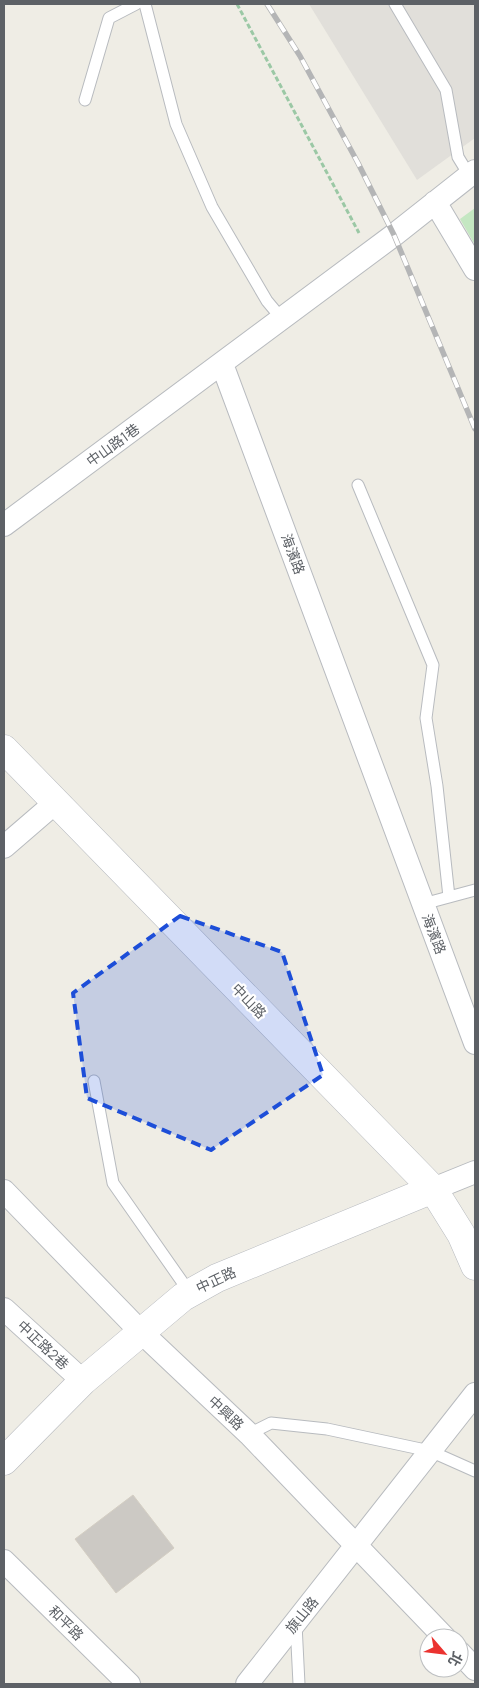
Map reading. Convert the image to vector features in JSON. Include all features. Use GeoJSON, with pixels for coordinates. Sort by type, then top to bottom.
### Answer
{"type":"FeatureCollection","features":[{"type":"Feature","properties":{"kind":"main road","name":"中山路"},"geometry":{"type":"LineString","coordinates":[[4,750],[433,1190],[461,1234],[475,1266]]}},
{"type":"Feature","properties":{"kind":"main road","name":"中正路"},"geometry":{"type":"LineString","coordinates":[[4,1461],[82,1381],[183,1296],[217,1278],[433,1190]]}},
{"type":"Feature","properties":{"kind":"street"},"geometry":{"type":"LineString","coordinates":[[222,364],[370,253],[472,173]]}},
{"type":"Feature","properties":{"kind":"street"},"geometry":{"type":"LineString","coordinates":[[435,202],[475,269]]}},
{"type":"Feature","properties":{"kind":"street","name":"中山路1巷"},"geometry":{"type":"LineString","coordinates":[[4,525],[222,364]]}},
{"type":"Feature","properties":{"kind":"street","name":"海濱路"},"geometry":{"type":"LineString","coordinates":[[222,364],[475,1043]]}},
{"type":"Feature","properties":{"kind":"street"},"geometry":{"type":"LineString","coordinates":[[4,847],[55,803]]}},
{"type":"Feature","properties":{"kind":"street","name":"中正路"},"geometry":{"type":"LineString","coordinates":[[433,1190],[475,1172]]}},
{"type":"Feature","properties":{"kind":"street","name":"中興路"},"geometry":{"type":"LineString","coordinates":[[4,1191],[140,1331],[249,1434],[435,1628]]}},
{"type":"Feature","properties":{"kind":"street","name":"中正路2巷"},"geometry":{"type":"LineString","coordinates":[[4,1309],[82,1381]]}},
{"type":"Feature","properties":{"kind":"street","name":"旗山路"},"geometry":{"type":"LineString","coordinates":[[247,1684],[475,1394]]}},
{"type":"Feature","properties":{"kind":"street","name":"和平路"},"geometry":{"type":"LineString","coordinates":[[4,1561],[129,1684]]}},
{"type":"Feature","properties":{"kind":"lane"},"geometry":{"type":"LineString","coordinates":[[85,100],[109,18],[136,4]]}},
{"type":"Feature","properties":{"kind":"lane"},"geometry":{"type":"LineString","coordinates":[[144,4],[176,124],[208,199],[267,301],[282,319]]}},
{"type":"Feature","properties":{"kind":"lane"},"geometry":{"type":"LineString","coordinates":[[395,4],[446,90],[458,157],[472,173]]}},
{"type":"Feature","properties":{"kind":"lane"},"geometry":{"type":"LineString","coordinates":[[358,485],[434,665],[426,718],[437,786],[449,897]]}},
{"type":"Feature","properties":{"kind":"lane"},"geometry":{"type":"LineString","coordinates":[[423,904],[475,890]]}},
{"type":"Feature","properties":{"kind":"lane"},"geometry":{"type":"LineString","coordinates":[[94,1081],[113,1183],[190,1293]]}},
{"type":"Feature","properties":{"kind":"lane"},"geometry":{"type":"LineString","coordinates":[[249,1434],[271,1423],[327,1429],[430,1451],[475,1471]]}},
{"type":"Feature","properties":{"kind":"lane"},"geometry":{"type":"LineString","coordinates":[[296,1622],[299,1684]]}},
{"type":"Feature","properties":{"kind":"path"},"geometry":{"type":"LineString","coordinates":[[237,4],[370,253]]}},
{"type":"Feature","properties":{"kind":"highlighted area"},"geometry":{"type":"Polygon","coordinates":[[[180,916],[282,952],[323,1075],[211,1150],[87,1098],[73,993],[180,916]]]}},
{"type":"Feature","properties":{"kind":"shaded area"},"geometry":{"type":"Polygon","coordinates":[[[309,4],[475,4],[475,138],[417,180],[309,4]]]}},
{"type":"Feature","properties":{"kind":"green space"},"geometry":{"type":"Polygon","coordinates":[[[475,208],[475,245],[460,219],[475,208]]]}},
{"type":"Feature","properties":{"kind":"building"},"geometry":{"type":"Polygon","coordinates":[[[133,1495],[174,1548],[116,1593],[75,1539],[133,1495]]]}},
{"type":"Feature","properties":{"kind":"railway"},"geometry":{"type":"LineString","coordinates":[[267,4],[300,56],[358,163],[394,235],[475,429]]}}]}
